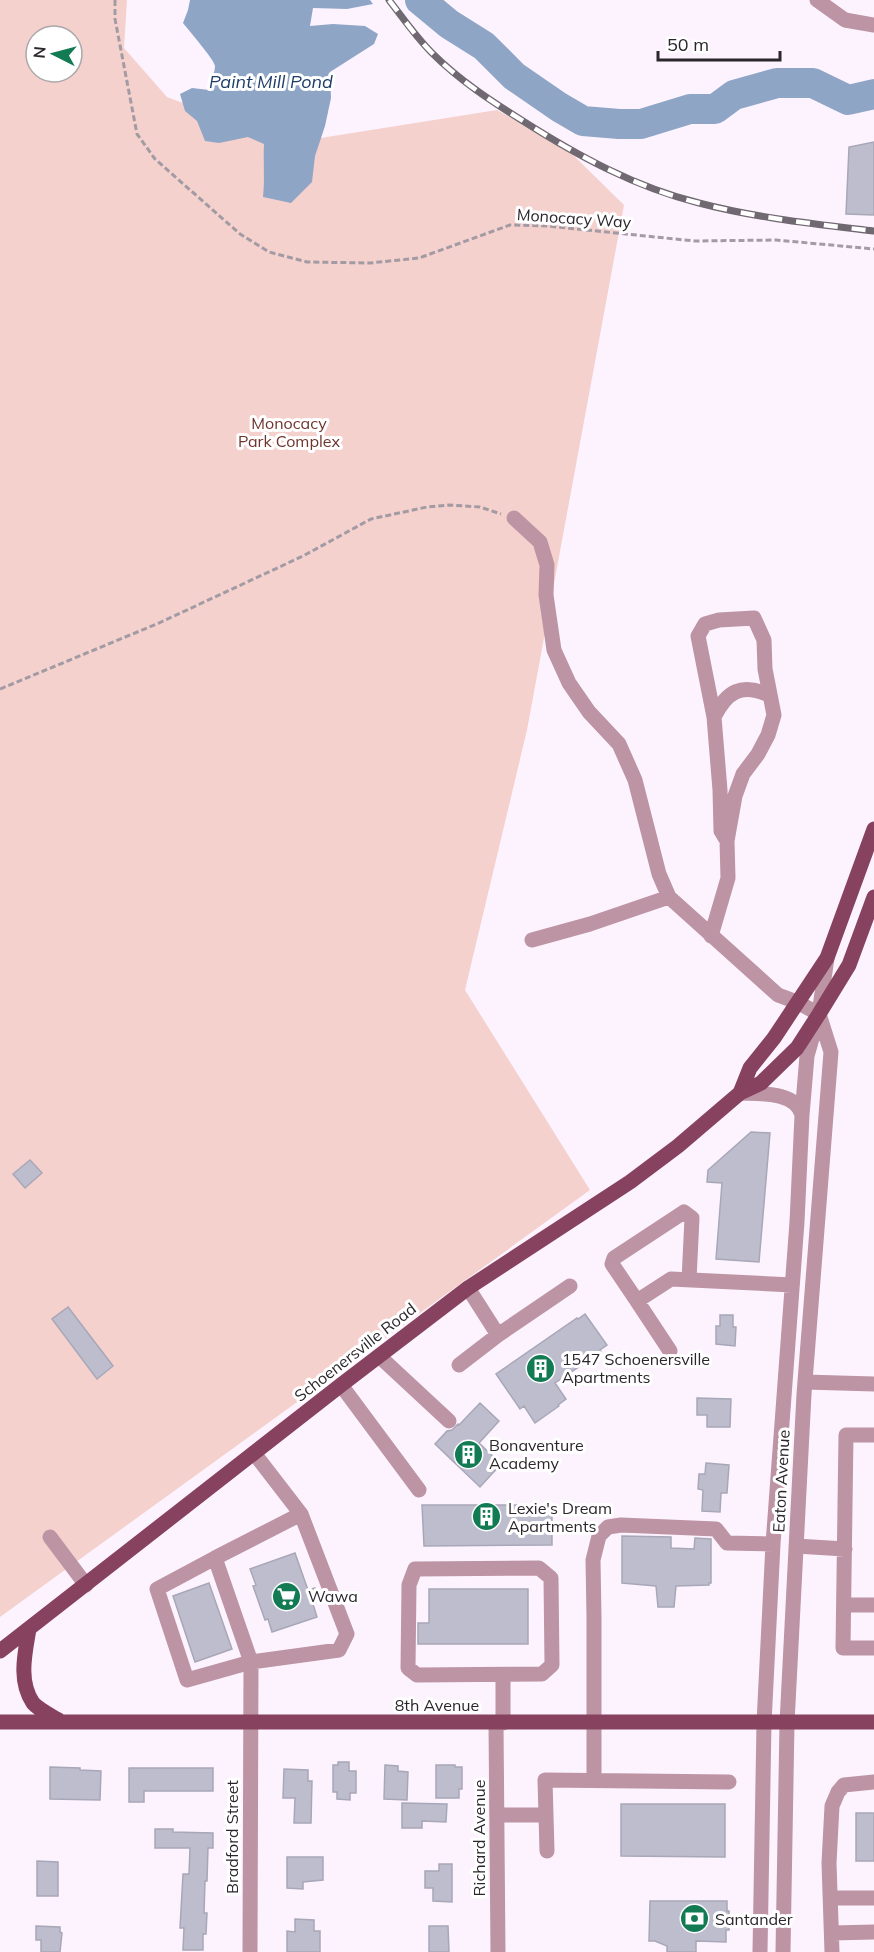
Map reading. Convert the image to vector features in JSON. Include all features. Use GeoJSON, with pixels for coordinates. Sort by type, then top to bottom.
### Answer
{"type":"FeatureCollection","features":[{"type":"Feature","properties":{"kind":"main road","name":"Schoenersville Road"},"geometry":{"type":"LineString","coordinates":[[740,1093],[750,1068],[774,1038],[827,958],[874,829]]}},
{"type":"Feature","properties":{"kind":"main road","name":"Schoenersville Road"},"geometry":{"type":"LineString","coordinates":[[0,1651],[468,1288],[653,1165],[740,1093],[761,1083],[797,1047],[849,965],[874,897]]}},
{"type":"Feature","properties":{"kind":"main road"},"geometry":{"type":"LineString","coordinates":[[29,1629],[23,1670],[27,1689],[34,1704],[60,1721]]}},
{"type":"Feature","properties":{"kind":"main road","name":"8th Avenue"},"geometry":{"type":"LineString","coordinates":[[0,1722],[874,1722]]}},
{"type":"Feature","properties":{"kind":"street"},"geometry":{"type":"LineString","coordinates":[[817,0],[845,20],[874,25]]}},
{"type":"Feature","properties":{"kind":"street"},"geometry":{"type":"LineString","coordinates":[[514,518],[540,542],[548,565],[546,595],[554,650],[569,682],[589,712],[619,744],[635,780],[659,874],[669,897],[778,995],[819,1014]]}},
{"type":"Feature","properties":{"kind":"street"},"geometry":{"type":"LineString","coordinates":[[711,936],[728,878],[727,841],[735,796],[743,774],[758,754],[768,735],[774,715],[769,694],[764,640],[754,618],[718,620],[705,624],[698,636],[714,717],[721,831],[727,841]]}},
{"type":"Feature","properties":{"kind":"street"},"geometry":{"type":"LineString","coordinates":[[714,717],[727,696],[741,689],[757,690],[769,694]]}},
{"type":"Feature","properties":{"kind":"street"},"geometry":{"type":"LineString","coordinates":[[532,940],[669,897]]}},
{"type":"Feature","properties":{"kind":"street","name":"Eaton Avenue"},"geometry":{"type":"LineString","coordinates":[[760,1952],[764,1723],[773,1544],[807,1056],[819,1014],[827,958]]}},
{"type":"Feature","properties":{"kind":"street","name":"Eaton Avenue"},"geometry":{"type":"LineString","coordinates":[[783,1952],[788,1723],[796,1546],[805,1382],[831,1052],[819,1014]]}},
{"type":"Feature","properties":{"kind":"street"},"geometry":{"type":"LineString","coordinates":[[740,1093],[778,1096],[800,1108],[802,1115]]}},
{"type":"Feature","properties":{"kind":"street"},"geometry":{"type":"LineString","coordinates":[[670,1352],[612,1264],[614,1258],[684,1212],[692,1218],[689,1281]]}},
{"type":"Feature","properties":{"kind":"street"},"geometry":{"type":"LineString","coordinates":[[637,1301],[671,1279],[792,1285]]}},
{"type":"Feature","properties":{"kind":"street"},"geometry":{"type":"LineString","coordinates":[[459,1365],[498,1335],[570,1286]]}},
{"type":"Feature","properties":{"kind":"street"},"geometry":{"type":"LineString","coordinates":[[468,1288],[498,1335]]}},
{"type":"Feature","properties":{"kind":"street"},"geometry":{"type":"LineString","coordinates":[[379,1356],[449,1421]]}},
{"type":"Feature","properties":{"kind":"street"},"geometry":{"type":"LineString","coordinates":[[805,1382],[874,1384]]}},
{"type":"Feature","properties":{"kind":"street"},"geometry":{"type":"LineString","coordinates":[[341,1385],[419,1490]]}},
{"type":"Feature","properties":{"kind":"street"},"geometry":{"type":"LineString","coordinates":[[874,1435],[846,1435],[843,1648],[874,1648]]}},
{"type":"Feature","properties":{"kind":"street"},"geometry":{"type":"LineString","coordinates":[[254,1453],[301,1514],[347,1634],[339,1650],[251,1662],[187,1680],[157,1589],[301,1514]]}},
{"type":"Feature","properties":{"kind":"street"},"geometry":{"type":"LineString","coordinates":[[594,1780],[592,1560],[599,1536],[608,1527],[621,1525],[716,1529],[727,1543],[773,1544]]}},
{"type":"Feature","properties":{"kind":"street"},"geometry":{"type":"LineString","coordinates":[[50,1537],[86,1585]]}},
{"type":"Feature","properties":{"kind":"street"},"geometry":{"type":"LineString","coordinates":[[796,1546],[845,1549]]}},
{"type":"Feature","properties":{"kind":"street"},"geometry":{"type":"LineString","coordinates":[[215,1558],[251,1662]]}},
{"type":"Feature","properties":{"kind":"street"},"geometry":{"type":"LineString","coordinates":[[539,1568],[551,1578],[552,1665],[542,1674],[503,1675],[417,1675],[408,1668],[409,1585],[416,1569],[539,1568]]}},
{"type":"Feature","properties":{"kind":"street"},"geometry":{"type":"LineString","coordinates":[[844,1605],[874,1605]]}},
{"type":"Feature","properties":{"kind":"street","name":"Bradford Street"},"geometry":{"type":"LineString","coordinates":[[250,1952],[251,1662]]}},
{"type":"Feature","properties":{"kind":"street","name":"Richard Avenue"},"geometry":{"type":"LineString","coordinates":[[498,1952],[497,1815],[503,1675]]}},
{"type":"Feature","properties":{"kind":"street"},"geometry":{"type":"LineString","coordinates":[[547,1851],[545,1780],[729,1782]]}},
{"type":"Feature","properties":{"kind":"street"},"geometry":{"type":"LineString","coordinates":[[832,1952],[829,1863],[832,1806],[844,1785],[874,1782]]}},
{"type":"Feature","properties":{"kind":"street"},"geometry":{"type":"LineString","coordinates":[[497,1815],[546,1815]]}},
{"type":"Feature","properties":{"kind":"street"},"geometry":{"type":"LineString","coordinates":[[831,1898],[874,1898]]}},
{"type":"Feature","properties":{"kind":"street"},"geometry":{"type":"LineString","coordinates":[[832,1933],[874,1932]]}},
{"type":"Feature","properties":{"kind":"path","name":"Monocacy Way"},"geometry":{"type":"LineString","coordinates":[[115,0],[115,19],[136,134],[154,159],[240,234],[269,252],[307,261],[370,263],[418,258],[510,225],[547,226],[695,240],[776,240],[874,249]]}},
{"type":"Feature","properties":{"kind":"path"},"geometry":{"type":"LineString","coordinates":[[0,689],[159,623],[303,556],[371,519],[427,507],[449,505],[480,507],[514,518]]}},
{"type":"Feature","properties":{"kind":"green space","name":"Monocacy Park Complex"},"geometry":{"type":"Polygon","coordinates":[[[0,0],[127,0],[124,48],[167,97],[289,143],[497,110],[568,150],[624,205],[527,730],[465,990],[590,1190],[0,1617],[0,0]]]}},
{"type":"Feature","properties":{"kind":"water","name":"Paint Mill Pond"},"geometry":{"type":"Polygon","coordinates":[[[190,0],[370,0],[373,4],[347,9],[313,8],[310,26],[333,24],[365,26],[378,34],[374,44],[330,72],[331,98],[315,156],[312,182],[291,203],[263,197],[264,144],[248,137],[219,143],[205,141],[197,121],[185,111],[180,94],[192,88],[209,90],[215,66],[183,23],[190,0]]]}},
{"type":"Feature","properties":{"kind":"building"},"geometry":{"type":"Polygon","coordinates":[[[874,142],[874,215],[846,214],[849,147],[874,142]]]}},
{"type":"Feature","properties":{"kind":"building"},"geometry":{"type":"Polygon","coordinates":[[[751,1132],[770,1133],[759,1262],[716,1259],[722,1183],[707,1182],[708,1170],[751,1132]]]}},
{"type":"Feature","properties":{"kind":"building"},"geometry":{"type":"Polygon","coordinates":[[[30,1160],[42,1173],[25,1188],[13,1174],[30,1160]]]}},
{"type":"Feature","properties":{"kind":"building"},"geometry":{"type":"Polygon","coordinates":[[[68,1307],[113,1366],[97,1379],[52,1319],[68,1307]]]}},
{"type":"Feature","properties":{"kind":"building","name":"1547 Schoenersville Apartments"},"geometry":{"type":"Polygon","coordinates":[[[585,1314],[607,1345],[600,1350],[601,1352],[555,1383],[566,1399],[535,1423],[524,1406],[520,1409],[496,1374],[585,1314]]]}},
{"type":"Feature","properties":{"kind":"building"},"geometry":{"type":"Polygon","coordinates":[[[720,1315],[733,1315],[733,1327],[736,1327],[735,1346],[716,1344],[716,1326],[720,1326],[720,1315]]]}},
{"type":"Feature","properties":{"kind":"building"},"geometry":{"type":"Polygon","coordinates":[[[697,1398],[731,1399],[730,1427],[707,1427],[707,1415],[697,1415],[697,1398]]]}},
{"type":"Feature","properties":{"kind":"building","name":"Bonaventure Academy"},"geometry":{"type":"Polygon","coordinates":[[[480,1403],[499,1421],[479,1443],[501,1464],[480,1487],[435,1444],[447,1431],[459,1425],[480,1403]]]}},
{"type":"Feature","properties":{"kind":"building"},"geometry":{"type":"Polygon","coordinates":[[[706,1463],[729,1465],[727,1493],[721,1493],[720,1512],[702,1511],[703,1490],[698,1489],[699,1474],[705,1474],[706,1463]]]}},
{"type":"Feature","properties":{"kind":"building","name":"Lexie's Dream Apartments"},"geometry":{"type":"Polygon","coordinates":[[[422,1505],[552,1505],[552,1545],[424,1546],[422,1505]]]}},
{"type":"Feature","properties":{"kind":"building"},"geometry":{"type":"Polygon","coordinates":[[[622,1536],[671,1537],[671,1548],[694,1549],[695,1538],[711,1539],[711,1583],[709,1585],[676,1586],[674,1607],[658,1607],[656,1586],[622,1583],[622,1536]]]}},
{"type":"Feature","properties":{"kind":"building","name":"Wawa"},"geometry":{"type":"Polygon","coordinates":[[[295,1553],[308,1590],[315,1588],[319,1601],[313,1604],[317,1617],[272,1632],[268,1619],[265,1620],[253,1586],[256,1585],[250,1569],[295,1553]]]}},
{"type":"Feature","properties":{"kind":"building"},"geometry":{"type":"Polygon","coordinates":[[[209,1583],[232,1649],[195,1662],[173,1596],[209,1583]]]}},
{"type":"Feature","properties":{"kind":"building"},"geometry":{"type":"Polygon","coordinates":[[[429,1589],[528,1589],[528,1644],[418,1644],[418,1623],[429,1623],[429,1589]]]}},
{"type":"Feature","properties":{"kind":"building"},"geometry":{"type":"Polygon","coordinates":[[[338,1762],[349,1762],[349,1771],[356,1771],[356,1793],[350,1793],[350,1800],[337,1799],[337,1792],[333,1792],[333,1765],[338,1765],[338,1762]]]}},
{"type":"Feature","properties":{"kind":"building"},"geometry":{"type":"Polygon","coordinates":[[[385,1765],[398,1766],[398,1771],[408,1772],[407,1800],[384,1799],[385,1765]]]}},
{"type":"Feature","properties":{"kind":"building"},"geometry":{"type":"Polygon","coordinates":[[[436,1765],[462,1767],[462,1789],[459,1789],[459,1798],[436,1798],[436,1765]]]}},
{"type":"Feature","properties":{"kind":"building"},"geometry":{"type":"Polygon","coordinates":[[[50,1767],[101,1771],[100,1800],[50,1799],[50,1767]]]}},
{"type":"Feature","properties":{"kind":"building"},"geometry":{"type":"Polygon","coordinates":[[[129,1768],[213,1768],[213,1791],[144,1791],[144,1802],[129,1802],[129,1768]]]}},
{"type":"Feature","properties":{"kind":"building"},"geometry":{"type":"Polygon","coordinates":[[[284,1769],[308,1770],[308,1781],[312,1781],[311,1823],[294,1823],[295,1798],[283,1798],[284,1769]]]}},
{"type":"Feature","properties":{"kind":"building"},"geometry":{"type":"Polygon","coordinates":[[[402,1803],[447,1804],[446,1822],[422,1821],[422,1828],[402,1828],[402,1803]]]}},
{"type":"Feature","properties":{"kind":"building"},"geometry":{"type":"Polygon","coordinates":[[[621,1804],[725,1804],[725,1857],[621,1856],[621,1804]]]}},
{"type":"Feature","properties":{"kind":"building"},"geometry":{"type":"Polygon","coordinates":[[[856,1813],[874,1813],[874,1861],[856,1861],[856,1813]]]}},
{"type":"Feature","properties":{"kind":"building"},"geometry":{"type":"Polygon","coordinates":[[[155,1829],[213,1833],[213,1848],[208,1848],[207,1881],[205,1881],[204,1913],[207,1913],[203,1950],[183,1950],[184,1928],[180,1928],[183,1874],[189,1874],[190,1848],[155,1848],[155,1829]]]}},
{"type":"Feature","properties":{"kind":"building"},"geometry":{"type":"Polygon","coordinates":[[[287,1857],[323,1857],[323,1880],[303,1882],[303,1889],[287,1888],[287,1857]]]}},
{"type":"Feature","properties":{"kind":"building"},"geometry":{"type":"Polygon","coordinates":[[[37,1861],[58,1862],[58,1896],[37,1896],[37,1861]]]}},
{"type":"Feature","properties":{"kind":"building"},"geometry":{"type":"Polygon","coordinates":[[[439,1864],[452,1864],[452,1902],[433,1901],[433,1888],[425,1888],[425,1871],[439,1871],[439,1864]]]}},
{"type":"Feature","properties":{"kind":"building"},"geometry":{"type":"Polygon","coordinates":[[[650,1901],[727,1901],[729,1930],[726,1930],[726,1942],[696,1941],[696,1952],[667,1952],[667,1946],[649,1941],[650,1901]]]}},
{"type":"Feature","properties":{"kind":"building"},"geometry":{"type":"Polygon","coordinates":[[[295,1919],[314,1920],[314,1931],[320,1931],[320,1952],[287,1952],[287,1931],[295,1932],[295,1919]]]}},
{"type":"Feature","properties":{"kind":"building"},"geometry":{"type":"Polygon","coordinates":[[[36,1926],[60,1927],[62,1933],[60,1952],[41,1952],[41,1940],[36,1940],[36,1926]]]}},
{"type":"Feature","properties":{"kind":"building"},"geometry":{"type":"Polygon","coordinates":[[[429,1926],[448,1926],[449,1952],[429,1952],[429,1926]]]}},
{"type":"Feature","properties":{"kind":"waterway"},"geometry":{"type":"LineString","coordinates":[[420,0],[449,24],[484,46],[514,76],[583,121],[641,124],[690,109],[715,109],[734,95],[777,83],[813,83],[848,100],[874,94]]}},
{"type":"Feature","properties":{"kind":"railway"},"geometry":{"type":"LineString","coordinates":[[389,0],[426,47],[464,81],[544,134],[608,169],[652,188],[720,208],[786,220],[874,231]]}},
{"type":"Feature","properties":{"kind":"place","name":"1547 Schoenersville Apartments"},"geometry":{"type":"Point","coordinates":[541,1368]}},
{"type":"Feature","properties":{"kind":"place","name":"Bonaventure Academy"},"geometry":{"type":"Point","coordinates":[468,1454]}},
{"type":"Feature","properties":{"kind":"place","name":"Lexie's Dream Apartments"},"geometry":{"type":"Point","coordinates":[487,1517]}},
{"type":"Feature","properties":{"kind":"place","name":"Wawa"},"geometry":{"type":"Point","coordinates":[287,1596]}},
{"type":"Feature","properties":{"kind":"place","name":"Santander"},"geometry":{"type":"Point","coordinates":[694,1919]}}]}
